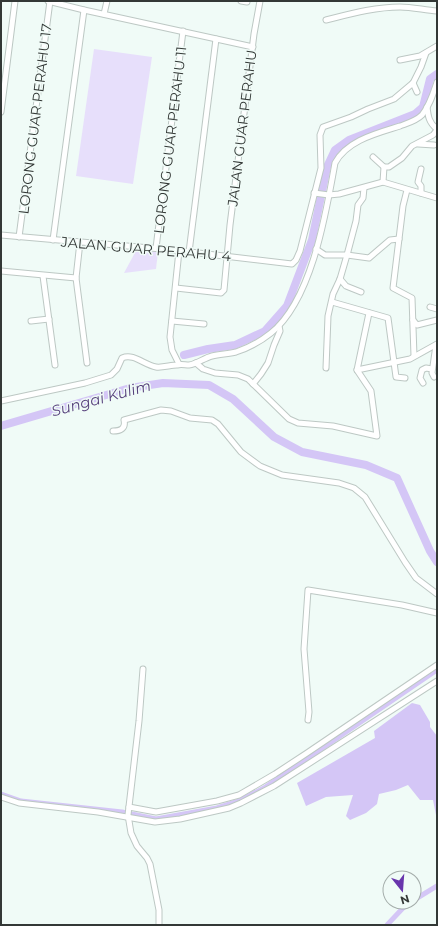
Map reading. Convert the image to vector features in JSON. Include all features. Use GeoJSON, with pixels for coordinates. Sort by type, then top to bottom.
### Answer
{"type":"FeatureCollection","features":[{"type":"Feature","properties":{"kind":"street"},"geometry":{"type":"LineString","coordinates":[[1,112],[15,1]]}},
{"type":"Feature","properties":{"kind":"street"},"geometry":{"type":"LineString","coordinates":[[49,1],[253,47]]}},
{"type":"Feature","properties":{"kind":"street","name":"LORONG GUAR PERAHU 17"},"geometry":{"type":"LineString","coordinates":[[19,237],[49,1]]}},
{"type":"Feature","properties":{"kind":"street"},"geometry":{"type":"LineString","coordinates":[[104,14],[107,1]]}},
{"type":"Feature","properties":{"kind":"street"},"geometry":{"type":"LineString","coordinates":[[241,1],[247,2]]}},
{"type":"Feature","properties":{"kind":"street","name":"JALAN GUAR PERAHU"},"geometry":{"type":"LineString","coordinates":[[176,288],[221,293],[224,290],[230,225],[260,1]]}},
{"type":"Feature","properties":{"kind":"street"},"geometry":{"type":"LineString","coordinates":[[326,20],[367,10],[401,7],[437,11]]}},
{"type":"Feature","properties":{"kind":"street"},"geometry":{"type":"LineString","coordinates":[[53,240],[84,10]]}},
{"type":"Feature","properties":{"kind":"street","name":"LORONG GUAR PERAHU 11"},"geometry":{"type":"LineString","coordinates":[[156,248],[183,31]]}},
{"type":"Feature","properties":{"kind":"street"},"geometry":{"type":"LineString","coordinates":[[189,252],[216,39]]}},
{"type":"Feature","properties":{"kind":"street"},"geometry":{"type":"LineString","coordinates":[[400,60],[420,56],[437,46]]}},
{"type":"Feature","properties":{"kind":"street"},"geometry":{"type":"LineString","coordinates":[[426,53],[413,83],[394,99],[351,117],[320,126],[321,168],[316,193],[329,195],[364,188],[383,182],[437,198]]}},
{"type":"Feature","properties":{"kind":"street"},"geometry":{"type":"LineString","coordinates":[[1,402],[85,383],[111,375],[117,369],[122,358],[125,357],[134,357],[157,367],[179,364],[189,365],[211,356],[235,352],[246,348],[271,334],[279,326],[296,302],[304,285],[316,249],[335,163],[338,157],[346,150],[368,137],[414,121],[421,116],[430,104],[437,82]]}},
{"type":"Feature","properties":{"kind":"street"},"geometry":{"type":"LineString","coordinates":[[413,83],[417,92]]}},
{"type":"Feature","properties":{"kind":"street"},"geometry":{"type":"LineString","coordinates":[[373,157],[384,167],[389,167],[402,158],[412,146],[432,135],[437,130],[432,125],[428,117],[427,107]]}},
{"type":"Feature","properties":{"kind":"street"},"geometry":{"type":"LineString","coordinates":[[412,146],[420,143],[434,145]]}},
{"type":"Feature","properties":{"kind":"street"},"geometry":{"type":"LineString","coordinates":[[383,182],[384,167]]}},
{"type":"Feature","properties":{"kind":"street"},"geometry":{"type":"LineString","coordinates":[[421,169],[418,182],[421,186],[421,193]]}},
{"type":"Feature","properties":{"kind":"street"},"geometry":{"type":"LineString","coordinates":[[326,368],[328,316],[333,294],[340,279],[347,255],[356,221],[358,205],[363,198],[364,188]]}},
{"type":"Feature","properties":{"kind":"street"},"geometry":{"type":"LineString","coordinates":[[407,190],[403,206],[393,288],[412,298],[414,356]]}},
{"type":"Feature","properties":{"kind":"street","name":"JALAN GUAR PERAHU 4"},"geometry":{"type":"LineString","coordinates":[[1,235],[156,248],[292,264],[296,260],[300,251],[316,193]]}},
{"type":"Feature","properties":{"kind":"street"},"geometry":{"type":"LineString","coordinates":[[316,249],[325,255],[347,255],[369,258],[390,240],[399,239]]}},
{"type":"Feature","properties":{"kind":"street"},"geometry":{"type":"LineString","coordinates":[[80,242],[76,278],[88,363]]}},
{"type":"Feature","properties":{"kind":"street"},"geometry":{"type":"LineString","coordinates":[[179,251],[170,337],[172,350],[179,364]]}},
{"type":"Feature","properties":{"kind":"street"},"geometry":{"type":"LineString","coordinates":[[1,271],[76,278]]}},
{"type":"Feature","properties":{"kind":"street"},"geometry":{"type":"LineString","coordinates":[[43,276],[55,365]]}},
{"type":"Feature","properties":{"kind":"street"},"geometry":{"type":"LineString","coordinates":[[340,279],[346,286],[361,292]]}},
{"type":"Feature","properties":{"kind":"street"},"geometry":{"type":"LineString","coordinates":[[332,302],[388,318],[396,377],[406,378]]}},
{"type":"Feature","properties":{"kind":"street"},"geometry":{"type":"LineString","coordinates":[[430,307],[437,309]]}},
{"type":"Feature","properties":{"kind":"street"},"geometry":{"type":"LineString","coordinates":[[196,363],[203,369],[215,373],[238,375],[248,379],[288,419],[298,423],[333,426],[377,436],[371,391],[357,370],[369,313]]}},
{"type":"Feature","properties":{"kind":"street"},"geometry":{"type":"LineString","coordinates":[[31,321],[49,319]]}},
{"type":"Feature","properties":{"kind":"street"},"geometry":{"type":"LineString","coordinates":[[413,320],[417,325],[437,320]]}},
{"type":"Feature","properties":{"kind":"street"},"geometry":{"type":"LineString","coordinates":[[172,321],[204,324]]}},
{"type":"Feature","properties":{"kind":"street"},"geometry":{"type":"LineString","coordinates":[[253,384],[268,363],[280,331],[279,326]]}},
{"type":"Feature","properties":{"kind":"street"},"geometry":{"type":"LineString","coordinates":[[357,370],[395,363],[414,356],[436,344]]}},
{"type":"Feature","properties":{"kind":"street"},"geometry":{"type":"LineString","coordinates":[[434,377],[432,369],[436,344]]}},
{"type":"Feature","properties":{"kind":"street"},"geometry":{"type":"LineString","coordinates":[[423,383],[420,378],[422,370],[426,368],[432,369]]}},
{"type":"Feature","properties":{"kind":"street"},"geometry":{"type":"LineString","coordinates":[[113,431],[120,431],[123,428],[124,420],[161,410],[171,411],[190,418],[209,419],[215,422],[242,452],[260,466],[282,475],[339,483],[354,488],[365,497],[404,562],[416,578],[437,594]]}},
{"type":"Feature","properties":{"kind":"street"},"geometry":{"type":"LineString","coordinates":[[308,720],[309,712],[304,649],[308,590],[402,605],[437,614]]}},
{"type":"Feature","properties":{"kind":"street"},"geometry":{"type":"LineString","coordinates":[[128,808],[156,812],[231,798],[245,792],[307,754],[437,665]]}},
{"type":"Feature","properties":{"kind":"street"},"geometry":{"type":"LineString","coordinates":[[143,669],[139,721],[128,816],[131,834],[137,846],[150,864],[159,910],[160,925]]}},
{"type":"Feature","properties":{"kind":"street"},"geometry":{"type":"LineString","coordinates":[[1,797],[19,803],[128,816],[155,822],[180,819],[229,808],[274,786],[437,680]]}},
{"type":"Feature","properties":{"kind":"shaded area"},"geometry":{"type":"Polygon","coordinates":[[[94,49],[152,57],[133,184],[76,176],[94,49]]]}},
{"type":"Feature","properties":{"kind":"shaded area"},"geometry":{"type":"Polygon","coordinates":[[[137,249],[158,252],[156,269],[124,273],[137,249]]]}},
{"type":"Feature","properties":{"kind":"shaded area"},"geometry":{"type":"Polygon","coordinates":[[[412,703],[420,705],[430,722],[430,727],[437,736],[437,820],[433,800],[420,800],[408,785],[396,790],[379,794],[377,804],[366,813],[350,820],[346,816],[353,795],[326,797],[306,806],[297,783],[375,738],[374,731],[412,703]]]}},
{"type":"Feature","properties":{"kind":"waterway"},"geometry":{"type":"LineString","coordinates":[[184,355],[208,349],[235,345],[265,331],[287,306],[312,240],[327,167],[335,150],[349,140],[415,114],[423,107],[430,79],[437,74]]}},
{"type":"Feature","properties":{"kind":"waterway","name":"Sungai Kulim"},"geometry":{"type":"LineString","coordinates":[[1,426],[130,388],[163,383],[209,385],[233,399],[274,437],[302,452],[366,465],[397,478],[430,551],[437,562]]}},
{"type":"Feature","properties":{"kind":"waterway"},"geometry":{"type":"LineString","coordinates":[[1,794],[21,801],[122,812],[156,819],[217,808],[239,801],[264,788],[437,670]]}},
{"type":"Feature","properties":{"kind":"waterway"},"geometry":{"type":"LineString","coordinates":[[422,895],[437,886]]}},
{"type":"Feature","properties":{"kind":"waterway"},"geometry":{"type":"LineString","coordinates":[[387,925],[401,910]]}}]}
